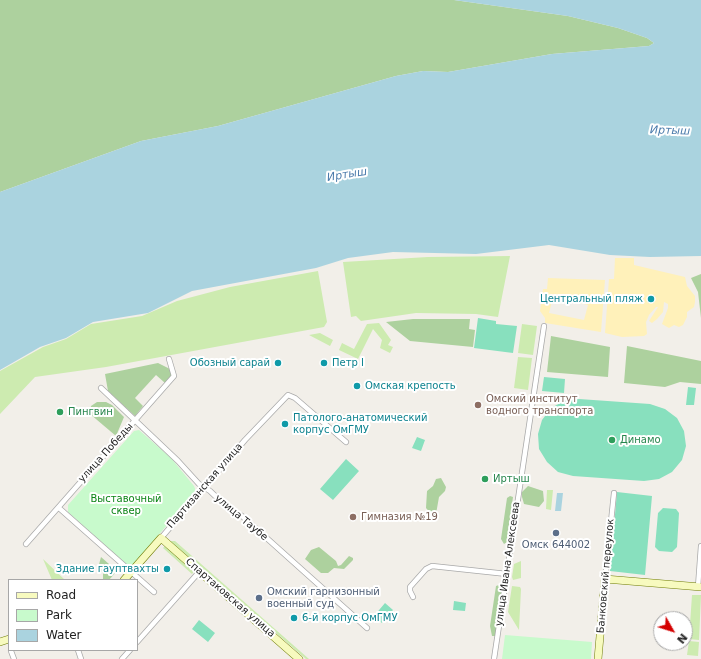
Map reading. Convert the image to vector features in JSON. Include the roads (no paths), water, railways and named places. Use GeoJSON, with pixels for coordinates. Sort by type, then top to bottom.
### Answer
{"type":"FeatureCollection","features":[{"type":"Feature","properties":{"kind":"street","name":"улица Ивана Алексеева"},"geometry":{"type":"LineString","coordinates":[[494,659],[544,326]]}},
{"type":"Feature","properties":{"kind":"street","name":"улица Победы"},"geometry":{"type":"LineString","coordinates":[[26,544],[174,376],[169,359]]}},
{"type":"Feature","properties":{"kind":"street","name":"улица Таубе"},"geometry":{"type":"LineString","coordinates":[[101,388],[136,420],[203,488],[229,509],[242,516],[367,628]]}},
{"type":"Feature","properties":{"kind":"street","name":"Партизанская улица"},"geometry":{"type":"LineString","coordinates":[[125,579],[203,488],[288,395],[295,398],[346,442]]}},
{"type":"Feature","properties":{"kind":"street","name":"Банковский переулок"},"geometry":{"type":"LineString","coordinates":[[598,659],[614,494]]}},
{"type":"Feature","properties":{"kind":"street"},"geometry":{"type":"LineString","coordinates":[[59,508],[154,592]]}},
{"type":"Feature","properties":{"kind":"street","name":"Спартаковская улица"},"geometry":{"type":"LineString","coordinates":[[161,538],[299,659]]}},
{"type":"Feature","properties":{"kind":"street"},"geometry":{"type":"LineString","coordinates":[[605,579],[699,587],[701,546]]}},
{"type":"Feature","properties":{"kind":"street"},"geometry":{"type":"LineString","coordinates":[[413,597],[410,587],[426,568],[432,566],[507,574]]}},
{"type":"Feature","properties":{"kind":"street"},"geometry":{"type":"LineString","coordinates":[[138,641],[200,571]]}},
{"type":"Feature","properties":{"kind":"street"},"geometry":{"type":"LineString","coordinates":[[11,651],[14,659]]}},
{"type":"Feature","properties":{"kind":"street"},"geometry":{"type":"LineString","coordinates":[[122,659],[129,651]]}},
{"type":"Feature","properties":{"kind":"water"},"geometry":{"type":"Polygon","coordinates":[[[454,0],[701,0],[701,256],[650,257],[610,255],[549,245],[476,254],[393,252],[348,258],[316,268],[192,291],[148,313],[93,322],[66,338],[40,347],[0,370],[0,192],[141,141],[218,126],[396,76],[423,71],[448,72],[552,54],[649,46],[654,43],[647,38],[618,28],[568,16],[454,0]]]}},
{"type":"Feature","properties":{"kind":"water"},"geometry":{"type":"Polygon","coordinates":[[[557,493],[563,493],[561,511],[555,511],[557,493]]]}},
{"type":"Feature","properties":{"kind":"place","name":"Центральный пляж"},"geometry":{"type":"Point","coordinates":[651,299]}},
{"type":"Feature","properties":{"kind":"place","name":"Обозный сарай"},"geometry":{"type":"Point","coordinates":[278,363]}},
{"type":"Feature","properties":{"kind":"place","name":"Петр I"},"geometry":{"type":"Point","coordinates":[324,363]}},
{"type":"Feature","properties":{"kind":"place","name":"Омская крепость"},"geometry":{"type":"Point","coordinates":[357,386]}},
{"type":"Feature","properties":{"kind":"place","name":"Омский институт водного транспорта"},"geometry":{"type":"Point","coordinates":[478,405]}},
{"type":"Feature","properties":{"kind":"place","name":"Пингвин"},"geometry":{"type":"Point","coordinates":[60,412]}},
{"type":"Feature","properties":{"kind":"place","name":"Патолого-анатомический корпус ОмГМУ"},"geometry":{"type":"Point","coordinates":[285,424]}},
{"type":"Feature","properties":{"kind":"place","name":"Динамо"},"geometry":{"type":"Point","coordinates":[612,440]}},
{"type":"Feature","properties":{"kind":"place","name":"Иртыш"},"geometry":{"type":"Point","coordinates":[485,479]}},
{"type":"Feature","properties":{"kind":"place","name":"Гимназия №19"},"geometry":{"type":"Point","coordinates":[353,517]}},
{"type":"Feature","properties":{"kind":"place","name":"Омск 644002"},"geometry":{"type":"Point","coordinates":[556,533]}},
{"type":"Feature","properties":{"kind":"place","name":"Здание гауптвахты"},"geometry":{"type":"Point","coordinates":[167,569]}},
{"type":"Feature","properties":{"kind":"place","name":"Омский гарнизонный военный суд"},"geometry":{"type":"Point","coordinates":[259,598]}},
{"type":"Feature","properties":{"kind":"place","name":"6-й корпус ОмГМУ"},"geometry":{"type":"Point","coordinates":[294,618]}},
{"type":"Feature","properties":{"kind":"park label","name":"Выставочный сквер"},"geometry":{"type":"Point","coordinates":[126,504]}}]}
